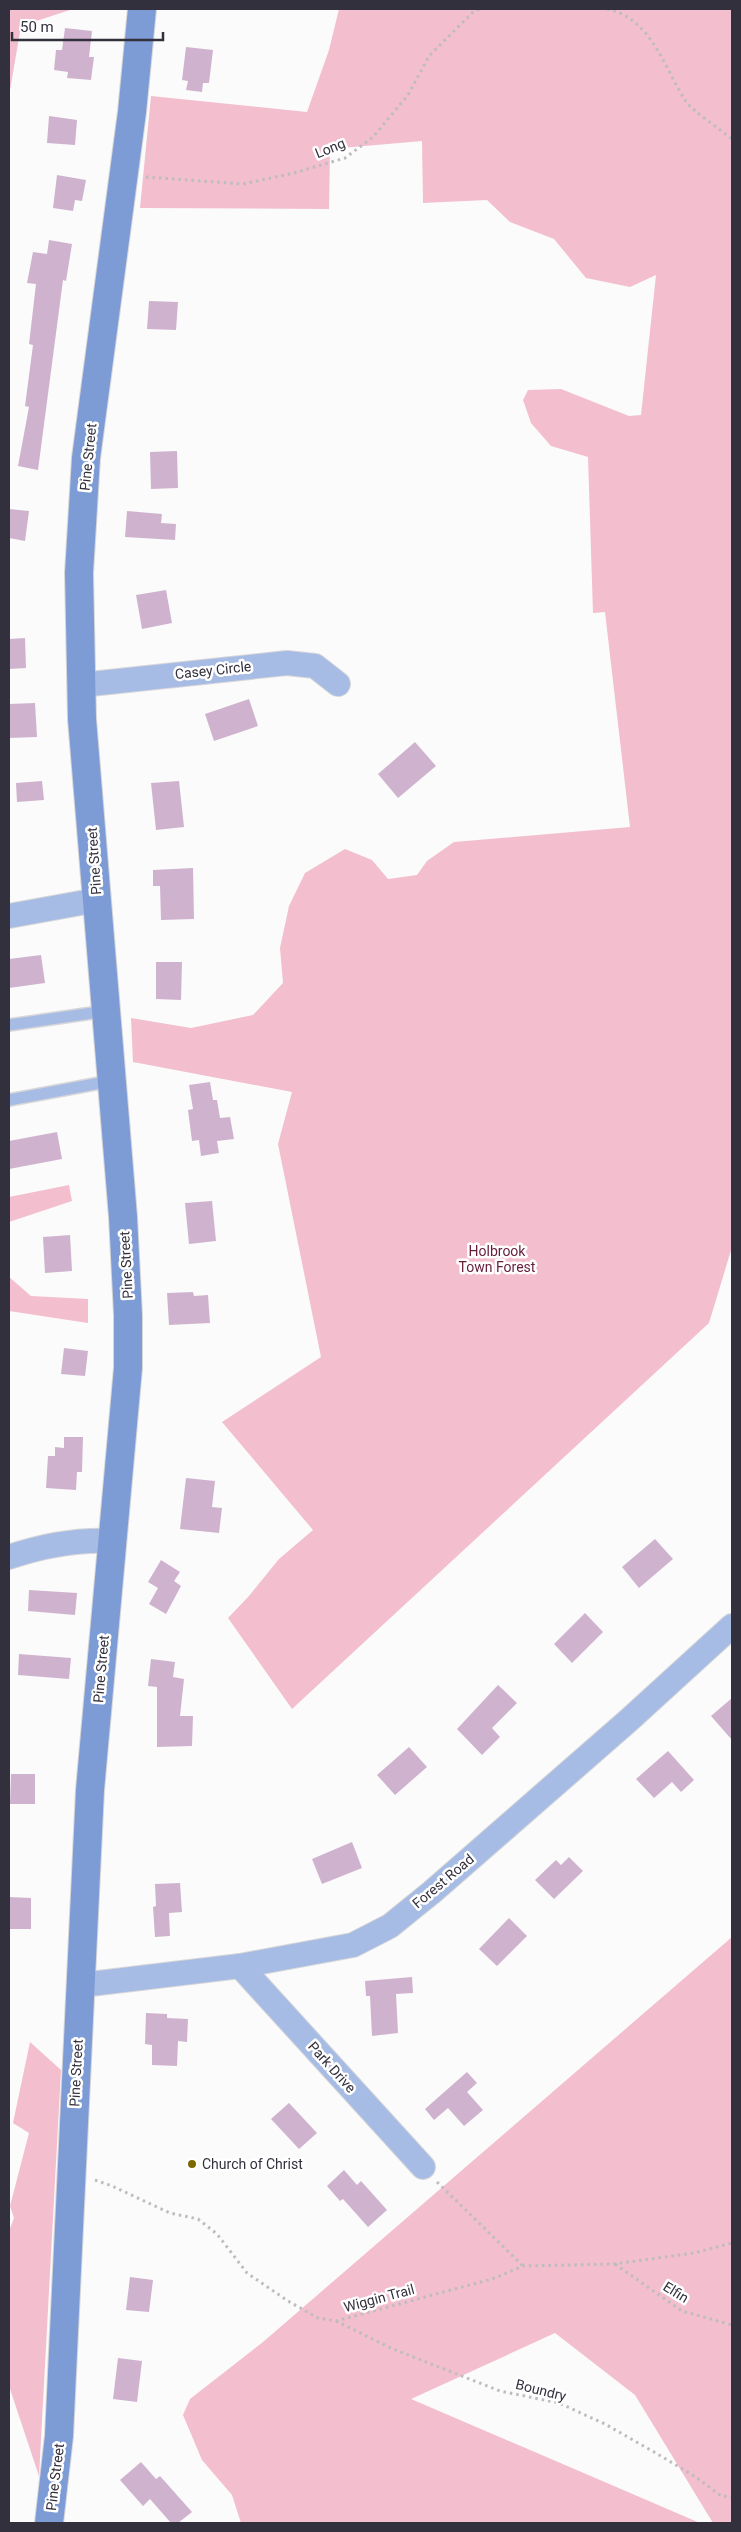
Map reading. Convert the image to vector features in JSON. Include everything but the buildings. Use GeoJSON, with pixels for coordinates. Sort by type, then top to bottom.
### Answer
{"type":"FeatureCollection","features":[{"type":"Feature","properties":{"kind":"main road","name":"Pine Street"},"geometry":{"type":"LineString","coordinates":[[49,2523],[59,2436],[90,1790],[126,1404],[128,1314],[82,719],[79,573],[86,458],[123,175],[142,9]]}},
{"type":"Feature","properties":{"kind":"street","name":"Casey Circle"},"geometry":{"type":"LineString","coordinates":[[82,685],[287,662],[315,666],[338,684]]}},
{"type":"Feature","properties":{"kind":"street"},"geometry":{"type":"LineString","coordinates":[[9,916],[97,900]]}},
{"type":"Feature","properties":{"kind":"street"},"geometry":{"type":"LineString","coordinates":[[9,1557],[47,1545],[66,1542],[113,1541]]}},
{"type":"Feature","properties":{"kind":"street","name":"Forest Road"},"geometry":{"type":"LineString","coordinates":[[82,1985],[240,1966],[353,1945],[390,1926],[432,1892],[614,1733],[732,1626]]}},
{"type":"Feature","properties":{"kind":"street","name":"Park Drive"},"geometry":{"type":"LineString","coordinates":[[240,1966],[423,2167]]}},
{"type":"Feature","properties":{"kind":"lane"},"geometry":{"type":"LineString","coordinates":[[9,1025],[106,1011]]}},
{"type":"Feature","properties":{"kind":"lane"},"geometry":{"type":"LineString","coordinates":[[9,1100],[111,1081]]}},
{"type":"Feature","properties":{"kind":"path","name":"Long"},"geometry":{"type":"LineString","coordinates":[[123,175],[242,184],[294,173],[345,158],[373,137],[408,95],[429,56],[474,11],[480,9]]}},
{"type":"Feature","properties":{"kind":"path"},"geometry":{"type":"LineString","coordinates":[[606,9],[622,12],[640,29],[661,52],[688,104],[732,139]]}},
{"type":"Feature","properties":{"kind":"path"},"geometry":{"type":"LineString","coordinates":[[423,2167],[455,2201],[523,2266]]}},
{"type":"Feature","properties":{"kind":"path","name":"Wiggin Trail"},"geometry":{"type":"LineString","coordinates":[[71,2172],[112,2186],[170,2213],[198,2219],[217,2234],[247,2273],[288,2301],[318,2318],[336,2321],[492,2279],[523,2266],[614,2264],[694,2253],[732,2243]]}},
{"type":"Feature","properties":{"kind":"path","name":"Elfin"},"geometry":{"type":"LineString","coordinates":[[614,2264],[682,2310],[732,2325]]}},
{"type":"Feature","properties":{"kind":"path","name":"Boundry"},"geometry":{"type":"LineString","coordinates":[[336,2321],[394,2349],[500,2391],[559,2403],[605,2424],[646,2447],[696,2477],[721,2496],[732,2497]]}},
{"type":"Feature","properties":{"kind":"green space"},"geometry":{"type":"Polygon","coordinates":[[[9,9],[73,9],[21,26],[9,96],[9,9]]]}},
{"type":"Feature","properties":{"kind":"green space","name":"Holbrook Town Forest"},"geometry":{"type":"Polygon","coordinates":[[[339,9],[732,9],[732,1247],[709,1323],[292,1709],[228,1618],[249,1596],[279,1559],[313,1530],[222,1422],[321,1357],[278,1144],[292,1092],[133,1062],[131,1018],[191,1028],[253,1015],[283,983],[280,948],[289,906],[305,873],[345,849],[372,860],[388,879],[417,875],[427,861],[454,842],[630,827],[605,612],[593,613],[588,457],[551,446],[531,423],[523,400],[528,390],[561,389],[629,416],[641,415],[656,275],[630,287],[586,278],[554,239],[510,222],[487,200],[423,203],[422,141],[330,149],[329,209],[140,208],[151,96],[307,112],[329,50],[339,9]]]}},
{"type":"Feature","properties":{"kind":"green space"},"geometry":{"type":"Polygon","coordinates":[[[69,1185],[72,1201],[9,1222],[9,1197],[69,1185]]]}},
{"type":"Feature","properties":{"kind":"green space"},"geometry":{"type":"Polygon","coordinates":[[[9,1277],[31,1296],[88,1299],[88,1323],[9,1311],[9,1277]]]}},
{"type":"Feature","properties":{"kind":"green space"},"geometry":{"type":"Polygon","coordinates":[[[732,1937],[732,2523],[713,2523],[635,2395],[555,2333],[411,2399],[700,2523],[241,2523],[232,2495],[202,2460],[183,2415],[190,2399],[263,2342],[732,1937]]]}},
{"type":"Feature","properties":{"kind":"green space"},"geometry":{"type":"Polygon","coordinates":[[[30,2042],[61,2070],[39,2476],[9,2386],[9,2231],[14,2218],[10,2206],[29,2133],[13,2123],[30,2042]]]}},
{"type":"Feature","properties":{"kind":"place","name":"Church of Christ"},"geometry":{"type":"Point","coordinates":[192,2164]}}]}
